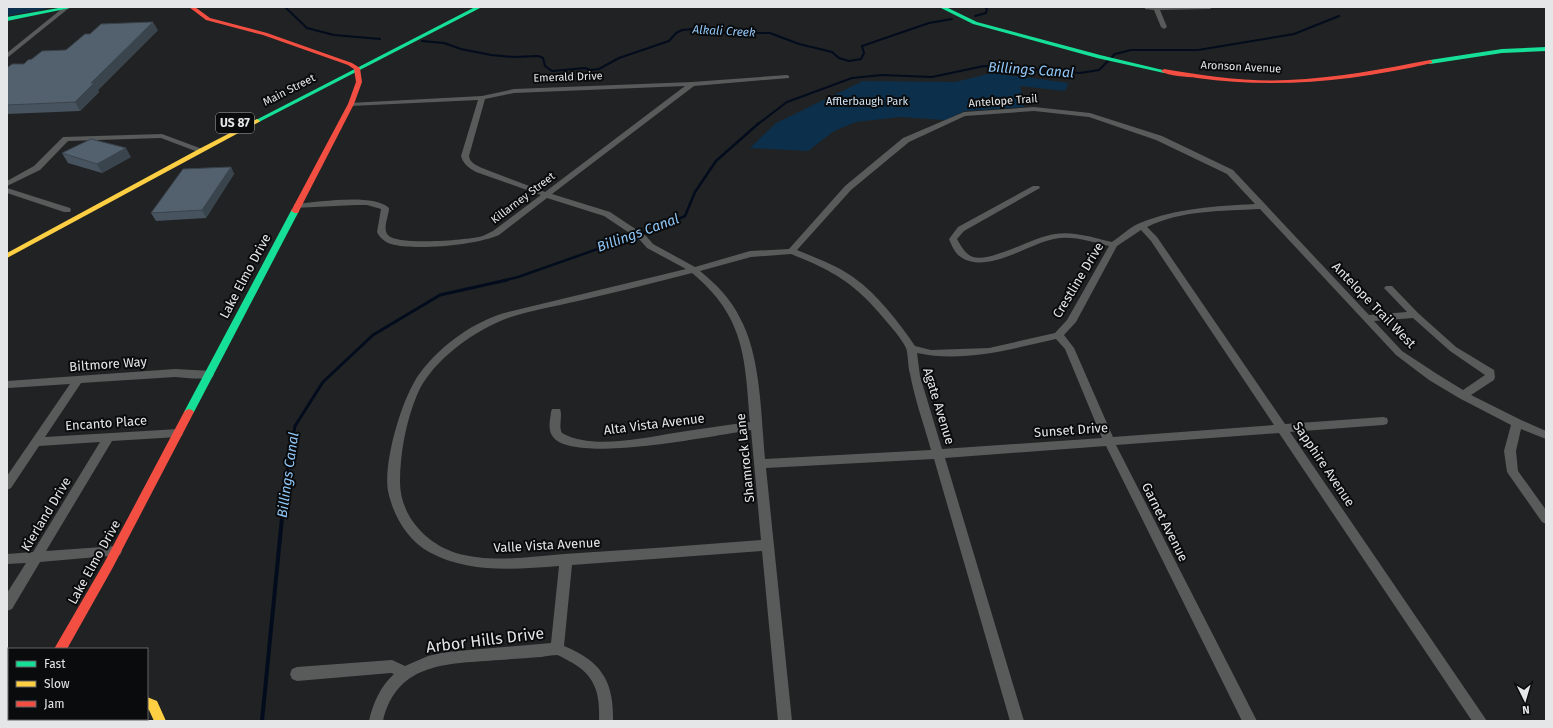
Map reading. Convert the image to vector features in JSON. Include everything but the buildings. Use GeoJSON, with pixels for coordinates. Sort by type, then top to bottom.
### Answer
{"type":"FeatureCollection","features":[{"type":"Feature","properties":{"kind":"main road"},"geometry":{"type":"LineString","coordinates":[[192,7],[208,19],[265,34],[353,66]]}},
{"type":"Feature","properties":{"kind":"main road","name":"Main Street"},"geometry":{"type":"LineString","coordinates":[[7,256],[353,66],[466,7]]}},
{"type":"Feature","properties":{"kind":"main road","name":"Main Street"},"geometry":{"type":"LineString","coordinates":[[176,153],[353,66],[479,7]]}},
{"type":"Feature","properties":{"kind":"main road","name":"Aronson Avenue"},"geometry":{"type":"LineString","coordinates":[[943,7],[975,23],[1103,57],[1162,71],[1216,79],[1285,82],[1336,77],[1496,51],[1534,48],[1546,49]]}},
{"type":"Feature","properties":{"kind":"main road"},"geometry":{"type":"LineString","coordinates":[[7,19],[69,8]]}},
{"type":"Feature","properties":{"kind":"main road","name":"Lake Elmo Drive"},"geometry":{"type":"LineString","coordinates":[[61,648],[116,551],[351,104],[360,82],[353,66]]}},
{"type":"Feature","properties":{"kind":"main road"},"geometry":{"type":"LineString","coordinates":[[54,218],[71,208]]}},
{"type":"Feature","properties":{"kind":"main road"},"geometry":{"type":"LineString","coordinates":[[148,703],[153,705],[160,721]]}},
{"type":"Feature","properties":{"kind":"street"},"geometry":{"type":"LineString","coordinates":[[1146,8],[1210,7]]}},
{"type":"Feature","properties":{"kind":"street"},"geometry":{"type":"LineString","coordinates":[[7,56],[69,8]]}},
{"type":"Feature","properties":{"kind":"street"},"geometry":{"type":"LineString","coordinates":[[1156,8],[1164,27]]}},
{"type":"Feature","properties":{"kind":"street","name":"Emerald Drive"},"geometry":{"type":"LineString","coordinates":[[351,104],[482,98],[514,90],[692,84],[787,77]]}},
{"type":"Feature","properties":{"kind":"street","name":"Killarney Street"},"geometry":{"type":"LineString","coordinates":[[297,206],[354,202],[379,204],[385,208],[386,213],[382,228],[383,235],[392,241],[417,243],[470,241],[485,238],[496,233],[692,84]]}},
{"type":"Feature","properties":{"kind":"street"},"geometry":{"type":"LineString","coordinates":[[482,98],[465,156],[469,165],[479,170],[547,194]]}},
{"type":"Feature","properties":{"kind":"street","name":"Antelope Trail"},"geometry":{"type":"LineString","coordinates":[[792,251],[848,188],[906,140],[964,114],[1034,108],[1090,114],[1159,138],[1230,172],[1262,206]]}},
{"type":"Feature","properties":{"kind":"street"},"geometry":{"type":"LineString","coordinates":[[7,184],[37,168],[66,139],[162,136],[200,150]]}},
{"type":"Feature","properties":{"kind":"street"},"geometry":{"type":"LineString","coordinates":[[1036,188],[962,229],[953,239],[956,248],[965,256],[976,259],[988,259],[1000,257],[1056,236],[1084,239],[1114,245]]}},
{"type":"Feature","properties":{"kind":"street"},"geometry":{"type":"LineString","coordinates":[[7,190],[71,208]]}},
{"type":"Feature","properties":{"kind":"street","name":"Shamrock Lane"},"geometry":{"type":"LineString","coordinates":[[547,194],[568,203],[607,214],[643,238],[650,246],[692,269],[708,282],[721,296],[736,318],[750,362],[785,721]]}},
{"type":"Feature","properties":{"kind":"street","name":"Crestline Drive"},"geometry":{"type":"LineString","coordinates":[[912,349],[931,353],[988,351],[1058,335],[1071,322],[1114,245],[1123,236],[1141,225],[1194,210],[1262,206]]}},
{"type":"Feature","properties":{"kind":"street","name":"Antelope Trail West"},"geometry":{"type":"LineString","coordinates":[[1262,206],[1399,353],[1433,378],[1463,395],[1517,423],[1546,434]]}},
{"type":"Feature","properties":{"kind":"street","name":"Sapphire Avenue"},"geometry":{"type":"LineString","coordinates":[[1141,225],[1154,239],[1284,429],[1480,721]]}},
{"type":"Feature","properties":{"kind":"street"},"geometry":{"type":"LineString","coordinates":[[692,269],[707,267],[750,254],[792,251],[850,278],[874,300],[902,334],[912,349]]}},
{"type":"Feature","properties":{"kind":"street","name":"Valle Vista Avenue"},"geometry":{"type":"LineString","coordinates":[[692,269],[508,315],[470,334],[452,346],[432,366],[412,394],[402,424],[394,470],[394,490],[400,512],[413,532],[432,548],[455,558],[481,562],[510,564],[768,545]]}},
{"type":"Feature","properties":{"kind":"street"},"geometry":{"type":"LineString","coordinates":[[1389,288],[1415,315],[1453,349],[1490,373],[1490,377],[1463,395]]}},
{"type":"Feature","properties":{"kind":"street"},"geometry":{"type":"LineString","coordinates":[[1368,318],[1415,315]]}},
{"type":"Feature","properties":{"kind":"street","name":"Garnet Avenue"},"geometry":{"type":"LineString","coordinates":[[1058,335],[1069,348],[1109,441],[1250,721]]}},
{"type":"Feature","properties":{"kind":"street","name":"Agate Avenue"},"geometry":{"type":"LineString","coordinates":[[912,349],[912,362],[915,376],[1017,721]]}},
{"type":"Feature","properties":{"kind":"street","name":"Biltmore Way"},"geometry":{"type":"LineString","coordinates":[[8,384],[175,373],[190,375],[209,374]]}},
{"type":"Feature","properties":{"kind":"street"},"geometry":{"type":"LineString","coordinates":[[7,485],[78,380]]}},
{"type":"Feature","properties":{"kind":"street","name":"Alta Vista Avenue"},"geometry":{"type":"LineString","coordinates":[[556,412],[555,431],[559,438],[568,442],[606,445],[619,445],[756,425]]}},
{"type":"Feature","properties":{"kind":"street","name":"Sunset Drive"},"geometry":{"type":"LineString","coordinates":[[760,464],[939,454],[1383,421]]}},
{"type":"Feature","properties":{"kind":"street"},"geometry":{"type":"LineString","coordinates":[[1517,423],[1510,451],[1513,472],[1546,519]]}},
{"type":"Feature","properties":{"kind":"street","name":"Encanto Place"},"geometry":{"type":"LineString","coordinates":[[37,442],[178,433]]}},
{"type":"Feature","properties":{"kind":"street","name":"Kierland Drive"},"geometry":{"type":"LineString","coordinates":[[7,605],[108,438]]}},
{"type":"Feature","properties":{"kind":"street"},"geometry":{"type":"LineString","coordinates":[[7,560],[116,551]]}},
{"type":"Feature","properties":{"kind":"street","name":"Arbor Hills Drive"},"geometry":{"type":"LineString","coordinates":[[557,649],[566,559]]}},
{"type":"Feature","properties":{"kind":"street","name":"Arbor Hills Drive"},"geometry":{"type":"LineString","coordinates":[[376,721],[384,697],[394,682],[405,673],[420,665],[440,659],[557,649],[573,655],[585,662],[601,681],[605,693],[606,721]]}},
{"type":"Feature","properties":{"kind":"street"},"geometry":{"type":"LineString","coordinates":[[297,674],[392,666],[405,673]]}},
{"type":"Feature","properties":{"kind":"green space"},"geometry":{"type":"Polygon","coordinates":[[[7,7],[55,7],[7,16],[7,7]]]}},
{"type":"Feature","properties":{"kind":"green space","name":"Afflerbaugh Park"},"geometry":{"type":"Polygon","coordinates":[[[992,73],[1069,83],[1065,91],[1020,86],[1024,107],[965,111],[945,120],[900,117],[856,122],[834,131],[808,151],[750,148],[776,123],[863,81],[955,82],[992,73]]]}},
{"type":"Feature","properties":{"kind":"waterway","name":"Alkali Creek"},"geometry":{"type":"LineString","coordinates":[[285,7],[307,28],[334,35],[380,39]]}},
{"type":"Feature","properties":{"kind":"waterway","name":"Alkali Creek"},"geometry":{"type":"LineString","coordinates":[[975,16],[986,13],[987,9],[985,7]]}},
{"type":"Feature","properties":{"kind":"waterway","name":"Billings Canal"},"geometry":{"type":"LineString","coordinates":[[758,124],[787,102],[852,78],[882,75],[932,77],[984,66],[1080,73],[1099,70],[1115,54],[1131,50],[1198,50],[1294,34],[1339,16]]}},
{"type":"Feature","properties":{"kind":"waterway","name":"Alkali Creek"},"geometry":{"type":"LineString","coordinates":[[422,41],[444,43],[461,49],[491,55],[514,57],[538,56],[543,58],[545,66],[552,71],[585,68],[591,70],[599,69],[619,58],[669,41],[676,33],[682,30],[694,29],[717,33],[770,33],[799,44],[832,52],[839,58],[849,61],[861,59],[864,53],[862,46],[929,23],[952,19]]}},
{"type":"Feature","properties":{"kind":"waterway","name":"Billings Canal"},"geometry":{"type":"LineString","coordinates":[[502,281],[518,277],[663,226],[685,216],[695,192],[716,161],[759,123]]}},
{"type":"Feature","properties":{"kind":"waterway","name":"Billings Canal"},"geometry":{"type":"LineString","coordinates":[[286,478],[295,426],[323,382],[373,335],[440,295],[507,280]]}},
{"type":"Feature","properties":{"kind":"waterway","name":"Billings Canal"},"geometry":{"type":"LineString","coordinates":[[262,721],[286,477]]}},
{"type":"Feature","properties":{"kind":"traffic: fast"},"geometry":{"type":"LineString","coordinates":[[7,19],[72,7]]}},
{"type":"Feature","properties":{"kind":"traffic: fast"},"geometry":{"type":"LineString","coordinates":[[257,121],[479,7]]}},
{"type":"Feature","properties":{"kind":"traffic: fast"},"geometry":{"type":"LineString","coordinates":[[942,7],[975,23],[1099,57],[1164,71]]}},
{"type":"Feature","properties":{"kind":"traffic: fast"},"geometry":{"type":"LineString","coordinates":[[1430,62],[1502,51],[1546,49]]}},
{"type":"Feature","properties":{"kind":"traffic: fast"},"geometry":{"type":"LineString","coordinates":[[189,412],[295,211]]}},
{"type":"Feature","properties":{"kind":"traffic: slow"},"geometry":{"type":"LineString","coordinates":[[7,256],[257,121]]}},
{"type":"Feature","properties":{"kind":"traffic: slow"},"geometry":{"type":"LineString","coordinates":[[148,703],[153,705],[160,721]]}},
{"type":"Feature","properties":{"kind":"traffic: jam"},"geometry":{"type":"LineString","coordinates":[[192,7],[208,19],[265,34],[350,64],[357,68],[359,82],[351,104],[295,211]]}},
{"type":"Feature","properties":{"kind":"traffic: jam"},"geometry":{"type":"LineString","coordinates":[[1164,71],[1228,80],[1288,82],[1329,79],[1430,62]]}},
{"type":"Feature","properties":{"kind":"traffic: jam"},"geometry":{"type":"LineString","coordinates":[[61,648],[108,566],[189,412]]}}]}
